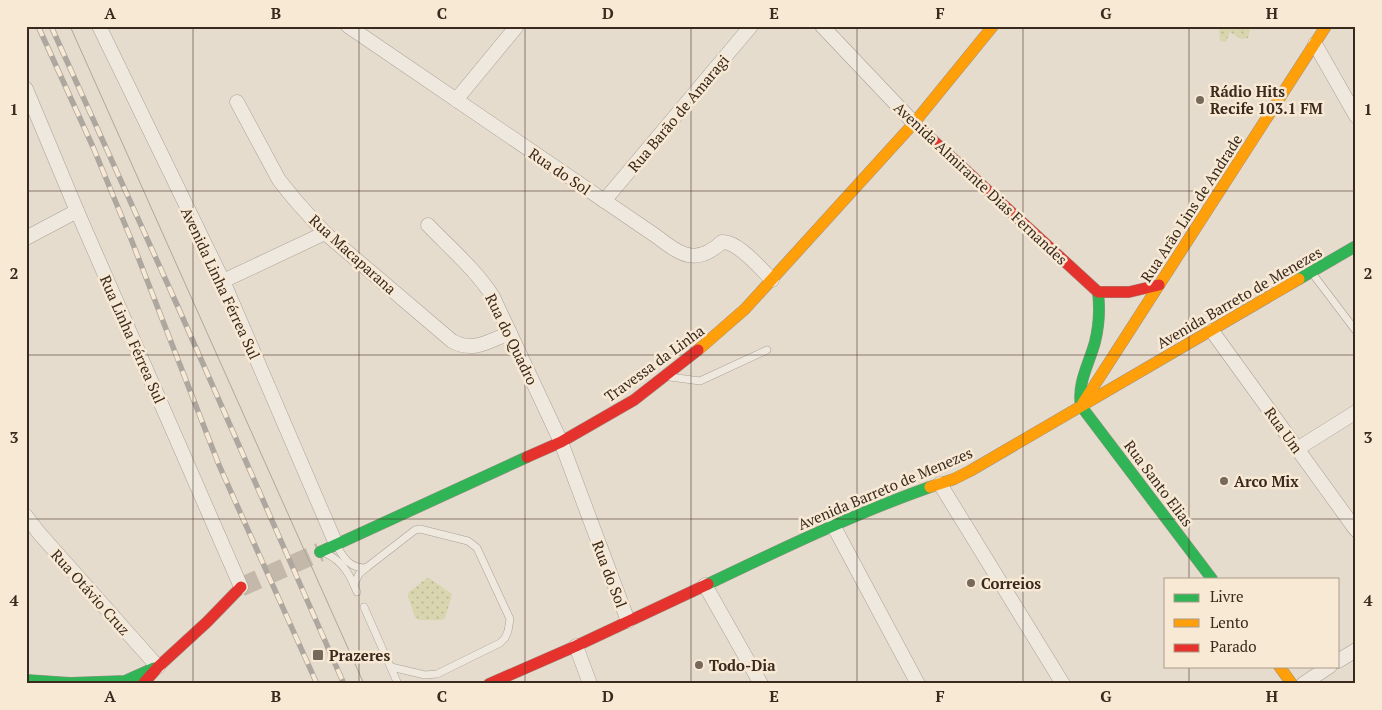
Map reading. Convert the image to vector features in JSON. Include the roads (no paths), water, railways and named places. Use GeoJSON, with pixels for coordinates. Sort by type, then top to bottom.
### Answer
{"type":"FeatureCollection","features":[{"type":"Feature","properties":{"kind":"main road","name":"Travessa da Linha"},"geometry":{"type":"LineString","coordinates":[[320,552],[561,442],[634,400],[713,339],[772,280],[914,123],[993,26]]}},
{"type":"Feature","properties":{"kind":"main road","name":"Rua Arão Lins de Andrade"},"geometry":{"type":"LineString","coordinates":[[1081,406],[1326,26]]}},
{"type":"Feature","properties":{"kind":"main road","name":"Avenida Almirante Dias Fernandes"},"geometry":{"type":"LineString","coordinates":[[914,123],[1098,292]]}},
{"type":"Feature","properties":{"kind":"main road","name":"Avenida Barreto de Menezes"},"geometry":{"type":"LineString","coordinates":[[490,684],[576,646],[833,525],[970,471],[1356,246]]}},
{"type":"Feature","properties":{"kind":"main road"},"geometry":{"type":"LineString","coordinates":[[1081,406],[1082,381],[1095,341],[1100,313],[1098,292],[1116,294],[1133,292],[1159,285]]}},
{"type":"Feature","properties":{"kind":"main road","name":"Rua Santo Elias"},"geometry":{"type":"LineString","coordinates":[[1081,406],[1211,578]]}},
{"type":"Feature","properties":{"kind":"main road"},"geometry":{"type":"LineString","coordinates":[[146,682],[158,667],[207,622],[241,587]]}},
{"type":"Feature","properties":{"kind":"main road"},"geometry":{"type":"LineString","coordinates":[[26,680],[70,683],[125,681],[158,667]]}},
{"type":"Feature","properties":{"kind":"main road"},"geometry":{"type":"LineString","coordinates":[[1280,668],[1292,684]]}},
{"type":"Feature","properties":{"kind":"street","name":"Avenida Linha Férrea Sul"},"geometry":{"type":"LineString","coordinates":[[99,26],[223,281],[336,544]]}},
{"type":"Feature","properties":{"kind":"street","name":"Rua do Sol"},"geometry":{"type":"LineString","coordinates":[[348,26],[680,253],[709,254],[722,242],[734,244],[772,280]]}},
{"type":"Feature","properties":{"kind":"street"},"geometry":{"type":"LineString","coordinates":[[456,100],[517,26]]}},
{"type":"Feature","properties":{"kind":"street","name":"Rua Barão de Amaragi"},"geometry":{"type":"LineString","coordinates":[[604,201],[751,26]]}},
{"type":"Feature","properties":{"kind":"street","name":"Avenida Almirante Dias Fernandes"},"geometry":{"type":"LineString","coordinates":[[822,26],[914,123]]}},
{"type":"Feature","properties":{"kind":"street"},"geometry":{"type":"LineString","coordinates":[[1315,44],[1356,116]]}},
{"type":"Feature","properties":{"kind":"street","name":"Rua Linha Férrea Sul"},"geometry":{"type":"LineString","coordinates":[[26,89],[241,587]]}},
{"type":"Feature","properties":{"kind":"street","name":"Rua Macaparana"},"geometry":{"type":"LineString","coordinates":[[237,102],[279,180],[296,201],[326,233],[452,341],[461,346],[477,346],[510,332]]}},
{"type":"Feature","properties":{"kind":"street"},"geometry":{"type":"LineString","coordinates":[[26,238],[77,210]]}},
{"type":"Feature","properties":{"kind":"street","name":"Rua do Quadro"},"geometry":{"type":"LineString","coordinates":[[428,225],[488,290],[510,332],[561,442]]}},
{"type":"Feature","properties":{"kind":"street"},"geometry":{"type":"LineString","coordinates":[[223,281],[326,233]]}},
{"type":"Feature","properties":{"kind":"street","name":"Rua Um"},"geometry":{"type":"LineString","coordinates":[[1212,331],[1354,524]]}},
{"type":"Feature","properties":{"kind":"street"},"geometry":{"type":"LineString","coordinates":[[1297,449],[1356,412]]}},
{"type":"Feature","properties":{"kind":"street","name":"Rua do Sol"},"geometry":{"type":"LineString","coordinates":[[561,442],[628,621]]}},
{"type":"Feature","properties":{"kind":"street"},"geometry":{"type":"LineString","coordinates":[[940,484],[1063,684]]}},
{"type":"Feature","properties":{"kind":"street","name":"Rua Otávio Cruz"},"geometry":{"type":"LineString","coordinates":[[26,516],[39,534],[158,667]]}},
{"type":"Feature","properties":{"kind":"street"},"geometry":{"type":"LineString","coordinates":[[833,525],[918,684]]}},
{"type":"Feature","properties":{"kind":"street"},"geometry":{"type":"LineString","coordinates":[[705,584],[761,684]]}},
{"type":"Feature","properties":{"kind":"street"},"geometry":{"type":"LineString","coordinates":[[576,646],[590,684]]}},
{"type":"Feature","properties":{"kind":"street"},"geometry":{"type":"LineString","coordinates":[[1340,660],[1356,650]]}},
{"type":"Feature","properties":{"kind":"street"},"geometry":{"type":"LineString","coordinates":[[1303,684],[1327,668]]}},
{"type":"Feature","properties":{"kind":"lane"},"geometry":{"type":"LineString","coordinates":[[1312,272],[1356,331]]}},
{"type":"Feature","properties":{"kind":"lane"},"geometry":{"type":"LineString","coordinates":[[665,376],[700,381],[767,350]]}},
{"type":"Feature","properties":{"kind":"lane"},"geometry":{"type":"LineString","coordinates":[[320,552],[331,556],[345,567],[356,588],[359,574],[416,530],[420,529],[468,541],[477,548],[510,619],[505,638],[500,643],[437,674],[426,675],[391,667]]}},
{"type":"Feature","properties":{"kind":"lane"},"geometry":{"type":"LineString","coordinates":[[336,544],[348,563],[352,566],[366,568]]}},
{"type":"Feature","properties":{"kind":"lane"},"geometry":{"type":"LineString","coordinates":[[364,607],[398,684]]}},
{"type":"Feature","properties":{"kind":"tunnel"},"geometry":{"type":"LineString","coordinates":[[241,587],[320,552]]}},
{"type":"Feature","properties":{"kind":"tram line"},"geometry":{"type":"LineString","coordinates":[[70,26],[364,684]]}},
{"type":"Feature","properties":{"kind":"railway"},"geometry":{"type":"LineString","coordinates":[[38,26],[93,147],[131,239],[219,465],[317,684]]}},
{"type":"Feature","properties":{"kind":"railway"},"geometry":{"type":"LineString","coordinates":[[51,26],[178,307],[344,684]]}},
{"type":"Feature","properties":{"kind":"place","name":"Rádio Hits Recife 103.1 FM"},"geometry":{"type":"Point","coordinates":[1200,100]}},
{"type":"Feature","properties":{"kind":"place","name":"Arco Mix"},"geometry":{"type":"Point","coordinates":[1224,481]}},
{"type":"Feature","properties":{"kind":"place","name":"Correios"},"geometry":{"type":"Point","coordinates":[971,583]}},
{"type":"Feature","properties":{"kind":"place","name":"Prazeres"},"geometry":{"type":"Point","coordinates":[318,655]}},
{"type":"Feature","properties":{"kind":"place","name":"Todo-Dia"},"geometry":{"type":"Point","coordinates":[699,665]}}]}
